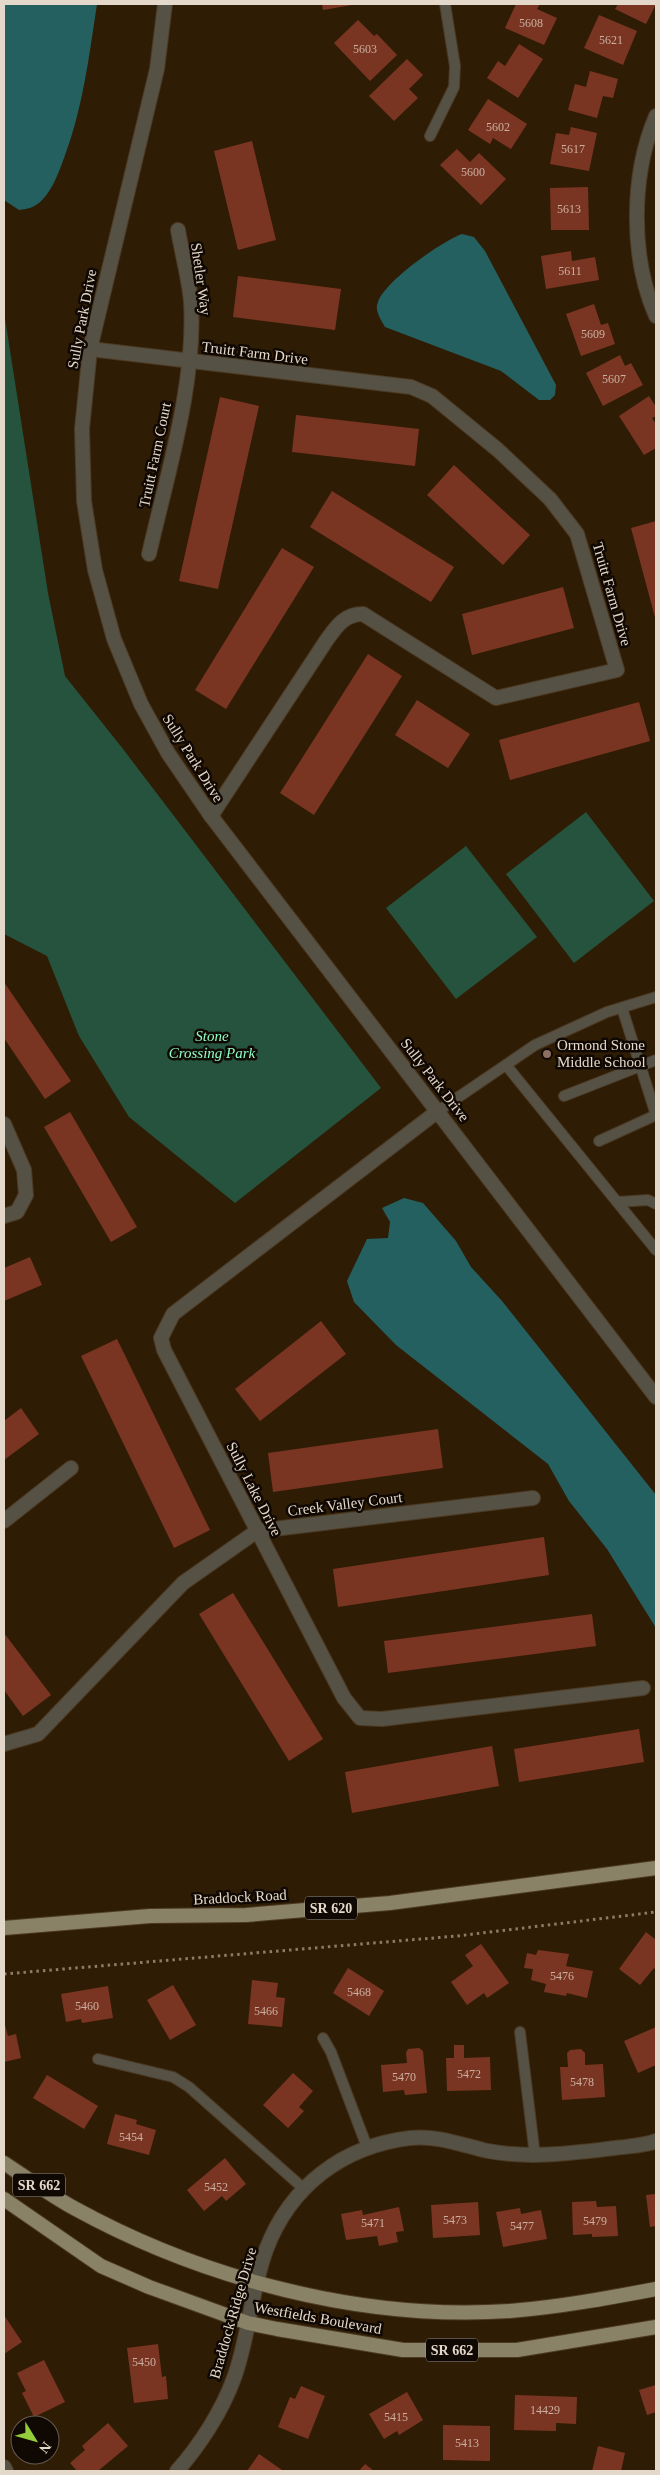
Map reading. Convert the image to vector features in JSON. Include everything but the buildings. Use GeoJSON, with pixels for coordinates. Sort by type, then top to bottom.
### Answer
{"type":"FeatureCollection","features":[{"type":"Feature","properties":{"kind":"main road","name":"Braddock Road"},"geometry":{"type":"LineString","coordinates":[[4,1928],[150,1916],[246,1915],[390,1903],[656,1868]]}},
{"type":"Feature","properties":{"kind":"main road","name":"Westfields Boulevard"},"geometry":{"type":"LineString","coordinates":[[4,2163],[74,2208],[139,2239],[214,2270],[335,2300],[440,2311],[510,2311],[584,2302],[656,2289]]}},
{"type":"Feature","properties":{"kind":"main road","name":"Westfields Boulevard"},"geometry":{"type":"LineString","coordinates":[[4,2199],[101,2266],[149,2287],[248,2323],[403,2350],[517,2350],[656,2327]]}},
{"type":"Feature","properties":{"kind":"street","name":"Sully Park Drive"},"geometry":{"type":"LineString","coordinates":[[166,4],[157,69],[90,349],[82,429],[84,500],[95,570],[114,639],[141,704],[168,753],[210,816],[656,1397]]}},
{"type":"Feature","properties":{"kind":"street"},"geometry":{"type":"LineString","coordinates":[[656,116],[642,169],[637,215],[641,263],[650,302],[656,316]]}},
{"type":"Feature","properties":{"kind":"street","name":"Shetler Way"},"geometry":{"type":"LineString","coordinates":[[178,230],[191,301],[190,362]]}},
{"type":"Feature","properties":{"kind":"street","name":"Truitt Farm Drive"},"geometry":{"type":"LineString","coordinates":[[90,349],[411,387],[432,396],[498,450],[550,499],[577,534],[617,670],[496,698],[363,614],[352,614],[339,623],[326,641],[210,816]]}},
{"type":"Feature","properties":{"kind":"street","name":"Truitt Farm Court"},"geometry":{"type":"LineString","coordinates":[[149,554],[184,398],[190,362]]}},
{"type":"Feature","properties":{"kind":"street","name":"Sully Lake Drive"},"geometry":{"type":"LineString","coordinates":[[438,1111],[173,1314],[161,1338],[164,1350],[344,1698],[360,1718],[382,1719],[643,1688]]}},
{"type":"Feature","properties":{"kind":"street"},"geometry":{"type":"LineString","coordinates":[[4,1124],[24,1170],[26,1195],[17,1212],[4,1216]]}},
{"type":"Feature","properties":{"kind":"street"},"geometry":{"type":"LineString","coordinates":[[4,1521],[71,1468]]}},
{"type":"Feature","properties":{"kind":"street","name":"Creek Valley Court"},"geometry":{"type":"LineString","coordinates":[[4,1744],[38,1734],[183,1583],[257,1531],[533,1498]]}},
{"type":"Feature","properties":{"kind":"street","name":"Braddock Ridge Drive"},"geometry":{"type":"LineString","coordinates":[[177,2471],[212,2422],[233,2379],[266,2250],[281,2219],[303,2188],[333,2164],[367,2147],[412,2138],[441,2139],[487,2150],[535,2156],[574,2153],[656,2141]]}},
{"type":"Feature","properties":{"kind":"street"},"geometry":{"type":"LineString","coordinates":[[4,2467],[6,2471]]}},
{"type":"Feature","properties":{"kind":"lane"},"geometry":{"type":"LineString","coordinates":[[430,136],[454,86],[455,66],[445,4]]}},
{"type":"Feature","properties":{"kind":"lane"},"geometry":{"type":"LineString","coordinates":[[438,1111],[535,1045],[567,1029],[622,1008],[656,998]]}},
{"type":"Feature","properties":{"kind":"lane"},"geometry":{"type":"LineString","coordinates":[[598,1141],[656,1115],[622,1008]]}},
{"type":"Feature","properties":{"kind":"lane"},"geometry":{"type":"LineString","coordinates":[[564,1096],[656,1060]]}},
{"type":"Feature","properties":{"kind":"lane"},"geometry":{"type":"LineString","coordinates":[[506,1065],[656,1250]]}},
{"type":"Feature","properties":{"kind":"lane"},"geometry":{"type":"LineString","coordinates":[[617,1202],[648,1200],[656,1204]]}},
{"type":"Feature","properties":{"kind":"lane"},"geometry":{"type":"LineString","coordinates":[[520,2032],[535,2156]]}},
{"type":"Feature","properties":{"kind":"lane"},"geometry":{"type":"LineString","coordinates":[[323,2038],[331,2052],[367,2147]]}},
{"type":"Feature","properties":{"kind":"lane"},"geometry":{"type":"LineString","coordinates":[[98,2059],[174,2077],[189,2086],[303,2188]]}},
{"type":"Feature","properties":{"kind":"path"},"geometry":{"type":"LineString","coordinates":[[4,1974],[456,1936],[656,1912]]}},
{"type":"Feature","properties":{"kind":"green space","name":"Stone Crossing Park"},"geometry":{"type":"Polygon","coordinates":[[[4,312],[48,593],[65,676],[123,749],[381,1088],[235,1203],[129,1117],[79,1036],[47,956],[4,934],[4,312]]]}},
{"type":"Feature","properties":{"kind":"green space"},"geometry":{"type":"Polygon","coordinates":[[[586,812],[654,901],[574,963],[506,874],[586,812]]]}},
{"type":"Feature","properties":{"kind":"green space"},"geometry":{"type":"Polygon","coordinates":[[[466,846],[537,937],[456,999],[386,908],[466,846]]]}},
{"type":"Feature","properties":{"kind":"water"},"geometry":{"type":"Polygon","coordinates":[[[4,4],[97,4],[81,101],[71,139],[60,169],[47,195],[38,204],[19,210],[4,200],[4,4]]]}},
{"type":"Feature","properties":{"kind":"water"},"geometry":{"type":"Polygon","coordinates":[[[462,234],[474,237],[485,251],[556,385],[555,395],[550,400],[539,400],[501,371],[385,327],[380,318],[377,312],[377,305],[383,293],[391,284],[428,253],[462,234]]]}},
{"type":"Feature","properties":{"kind":"water"},"geometry":{"type":"Polygon","coordinates":[[[404,1198],[423,1203],[456,1241],[471,1267],[502,1301],[656,1495],[656,1628],[607,1549],[569,1501],[548,1464],[396,1345],[354,1302],[347,1281],[367,1239],[388,1238],[390,1222],[382,1208],[404,1198]]]}},
{"type":"Feature","properties":{"kind":"place","name":"Ormond Stone Middle School"},"geometry":{"type":"Point","coordinates":[547,1054]}}]}
